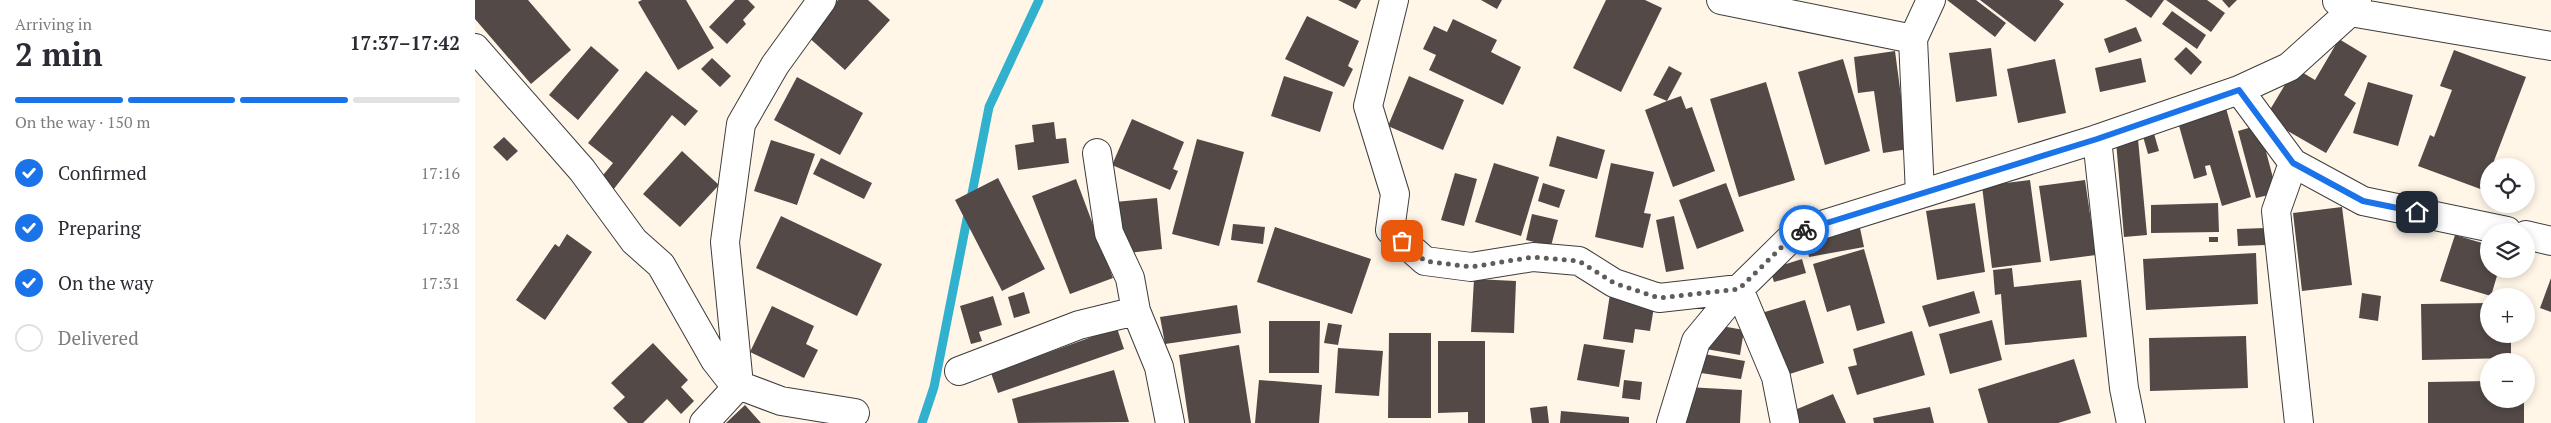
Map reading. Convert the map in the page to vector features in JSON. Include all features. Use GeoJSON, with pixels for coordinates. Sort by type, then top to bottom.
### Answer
{"type":"FeatureCollection","features":[{"type":"Feature","properties":{"kind":"street"},"geometry":{"type":"LineString","coordinates":[[704,423],[739,385],[725,242],[741,124],[775,65],[822,0]]}},
{"type":"Feature","properties":{"kind":"street"},"geometry":{"type":"LineString","coordinates":[[1394,0],[1369,106],[1395,194],[1390,230],[1425,261],[1471,267],[1533,257],[1579,261],[1614,283],[1659,298],[1739,289]]}},
{"type":"Feature","properties":{"kind":"street"},"geometry":{"type":"LineString","coordinates":[[1721,0],[1913,39]]}},
{"type":"Feature","properties":{"kind":"street"},"geometry":{"type":"LineString","coordinates":[[1920,194],[1913,39],[1931,0]]}},
{"type":"Feature","properties":{"kind":"street"},"geometry":{"type":"LineString","coordinates":[[1671,423],[1696,341],[1739,289],[1796,233],[2097,139],[2239,90],[2289,67],[2348,4],[2551,46]]}},
{"type":"Feature","properties":{"kind":"street"},"geometry":{"type":"LineString","coordinates":[[475,48],[583,170],[634,241],[661,265],[715,360],[733,383],[781,401],[855,413]]}},
{"type":"Feature","properties":{"kind":"street"},"geometry":{"type":"LineString","coordinates":[[2239,90],[2293,163],[2363,201],[2480,225]]}},
{"type":"Feature","properties":{"kind":"street"},"geometry":{"type":"LineString","coordinates":[[2097,139],[2124,388],[2131,423]]}},
{"type":"Feature","properties":{"kind":"street"},"geometry":{"type":"LineString","coordinates":[[1097,153],[1109,233],[1131,278],[1136,311],[1159,367],[1170,423]]}},
{"type":"Feature","properties":{"kind":"street"},"geometry":{"type":"LineString","coordinates":[[2293,163],[2276,211],[2299,423]]}},
{"type":"Feature","properties":{"kind":"street"},"geometry":{"type":"LineString","coordinates":[[2535,237],[2551,241]]}},
{"type":"Feature","properties":{"kind":"street"},"geometry":{"type":"LineString","coordinates":[[1739,289],[1776,377],[1785,423]]}},
{"type":"Feature","properties":{"kind":"street"},"geometry":{"type":"LineString","coordinates":[[959,370],[1079,325],[1136,311]]}},
{"type":"Feature","properties":{"kind":"building"},"geometry":{"type":"Polygon","coordinates":[[[475,0],[528,0],[571,50],[531,84],[475,19],[475,0]]]}},
{"type":"Feature","properties":{"kind":"building"},"geometry":{"type":"Polygon","coordinates":[[[642,0],[686,0],[714,48],[678,70],[638,2],[642,0]]]}},
{"type":"Feature","properties":{"kind":"building"},"geometry":{"type":"Polygon","coordinates":[[[735,0],[748,0],[755,7],[743,20],[746,24],[727,44],[709,27],[735,0]]]}},
{"type":"Feature","properties":{"kind":"building"},"geometry":{"type":"Polygon","coordinates":[[[838,0],[868,0],[890,20],[845,70],[806,35],[838,0]]]}},
{"type":"Feature","properties":{"kind":"building"},"geometry":{"type":"Polygon","coordinates":[[[1338,0],[1361,0],[1356,9],[1338,0]]]}},
{"type":"Feature","properties":{"kind":"building"},"geometry":{"type":"Polygon","coordinates":[[[1481,0],[1502,0],[1497,9],[1481,0]]]}},
{"type":"Feature","properties":{"kind":"building"},"geometry":{"type":"Polygon","coordinates":[[[1606,0],[1645,0],[1662,8],[1621,92],[1573,68],[1606,0]]]}},
{"type":"Feature","properties":{"kind":"building"},"geometry":{"type":"Polygon","coordinates":[[[1947,0],[1976,0],[2006,23],[1995,37],[1947,0]]]}},
{"type":"Feature","properties":{"kind":"building"},"geometry":{"type":"Polygon","coordinates":[[[1980,0],[2059,0],[2064,4],[2035,42],[1980,0]]]}},
{"type":"Feature","properties":{"kind":"building"},"geometry":{"type":"Polygon","coordinates":[[[2125,0],[2164,0],[2151,18],[2125,0]]]}},
{"type":"Feature","properties":{"kind":"building"},"geometry":{"type":"Polygon","coordinates":[[[2166,0],[2207,0],[2225,13],[2211,32],[2166,0]]]}},
{"type":"Feature","properties":{"kind":"building"},"geometry":{"type":"Polygon","coordinates":[[[2222,0],[2237,0],[2229,8],[2222,0]]]}},
{"type":"Feature","properties":{"kind":"building"},"geometry":{"type":"Polygon","coordinates":[[[2172,11],[2206,35],[2197,49],[2162,24],[2172,11]]]}},
{"type":"Feature","properties":{"kind":"building"},"geometry":{"type":"Polygon","coordinates":[[[1307,16],[1359,41],[1348,66],[1353,69],[1344,87],[1285,59],[1307,16]]]}},
{"type":"Feature","properties":{"kind":"building"},"geometry":{"type":"Polygon","coordinates":[[[1453,19],[1497,40],[1491,52],[1521,67],[1503,105],[1429,70],[1436,55],[1423,49],[1434,26],[1447,32],[1453,19]]]}},
{"type":"Feature","properties":{"kind":"building"},"geometry":{"type":"Polygon","coordinates":[[[2136,27],[2142,41],[2109,53],[2104,39],[2136,27]]]}},
{"type":"Feature","properties":{"kind":"building"},"geometry":{"type":"Polygon","coordinates":[[[2339,39],[2367,56],[2344,95],[2356,103],[2326,153],[2265,118],[2295,68],[2315,80],[2339,39]]]}},
{"type":"Feature","properties":{"kind":"building"},"geometry":{"type":"Polygon","coordinates":[[[591,46],[619,70],[578,120],[549,95],[591,46]]]}},
{"type":"Feature","properties":{"kind":"building"},"geometry":{"type":"Polygon","coordinates":[[[2186,47],[2202,62],[2191,75],[2174,59],[2186,47]]]}},
{"type":"Feature","properties":{"kind":"building"},"geometry":{"type":"Polygon","coordinates":[[[1991,48],[1997,96],[1956,102],[1949,53],[1991,48]]]}},
{"type":"Feature","properties":{"kind":"building"},"geometry":{"type":"Polygon","coordinates":[[[2454,50],[2526,77],[2495,158],[2480,158],[2480,189],[2418,166],[2430,135],[2434,137],[2452,90],[2440,86],[2454,50]]]}},
{"type":"Feature","properties":{"kind":"building"},"geometry":{"type":"Polygon","coordinates":[[[1895,51],[1908,149],[1883,153],[1874,91],[1858,93],[1854,57],[1895,51]]]}},
{"type":"Feature","properties":{"kind":"building"},"geometry":{"type":"Polygon","coordinates":[[[712,58],[731,76],[720,87],[701,69],[712,58]]]}},
{"type":"Feature","properties":{"kind":"building"},"geometry":{"type":"Polygon","coordinates":[[[2141,58],[2146,82],[2100,92],[2095,68],[2141,58]]]}},
{"type":"Feature","properties":{"kind":"building"},"geometry":{"type":"Polygon","coordinates":[[[1843,59],[1870,151],[1825,165],[1798,72],[1843,59]]]}},
{"type":"Feature","properties":{"kind":"building"},"geometry":{"type":"Polygon","coordinates":[[[2055,59],[2066,113],[2018,123],[2007,69],[2055,59]]]}},
{"type":"Feature","properties":{"kind":"building"},"geometry":{"type":"Polygon","coordinates":[[[1669,66],[1682,73],[1667,101],[1653,95],[1669,66]]]}},
{"type":"Feature","properties":{"kind":"building"},"geometry":{"type":"Polygon","coordinates":[[[646,71],[698,111],[685,126],[672,115],[613,190],[599,180],[613,163],[588,143],[646,71]]]}},
{"type":"Feature","properties":{"kind":"building"},"geometry":{"type":"Polygon","coordinates":[[[1284,76],[1333,92],[1320,132],[1271,116],[1284,76]]]}},
{"type":"Feature","properties":{"kind":"building"},"geometry":{"type":"Polygon","coordinates":[[[1409,76],[1464,100],[1443,150],[1388,126],[1409,76]]]}},
{"type":"Feature","properties":{"kind":"building"},"geometry":{"type":"Polygon","coordinates":[[[797,77],[863,113],[840,155],[774,120],[797,77]]]}},
{"type":"Feature","properties":{"kind":"building"},"geometry":{"type":"Polygon","coordinates":[[[1766,82],[1795,180],[1739,197],[1710,99],[1766,82]]]}},
{"type":"Feature","properties":{"kind":"building"},"geometry":{"type":"Polygon","coordinates":[[[2368,82],[2413,95],[2398,146],[2353,133],[2368,82]]]}},
{"type":"Feature","properties":{"kind":"building"},"geometry":{"type":"Polygon","coordinates":[[[1681,96],[1686,109],[1692,107],[1715,171],[1673,187],[1645,110],[1681,96]]]}},
{"type":"Feature","properties":{"kind":"building"},"geometry":{"type":"Polygon","coordinates":[[[2224,101],[2251,197],[2222,206],[2210,165],[2205,166],[2207,175],[2194,179],[2176,115],[2224,101]]]}},
{"type":"Feature","properties":{"kind":"building"},"geometry":{"type":"Polygon","coordinates":[[[1132,119],[1184,142],[1173,169],[1178,171],[1170,190],[1112,165],[1132,119]]]}},
{"type":"Feature","properties":{"kind":"building"},"geometry":{"type":"Polygon","coordinates":[[[1054,122],[1056,139],[1066,138],[1069,163],[1018,170],[1015,145],[1034,142],[1032,125],[1054,122]]]}},
{"type":"Feature","properties":{"kind":"building"},"geometry":{"type":"Polygon","coordinates":[[[2259,125],[2277,193],[2256,198],[2238,131],[2259,125]]]}},
{"type":"Feature","properties":{"kind":"building"},"geometry":{"type":"Polygon","coordinates":[[[2153,130],[2159,151],[2148,154],[2142,133],[2153,130]]]}},
{"type":"Feature","properties":{"kind":"building"},"geometry":{"type":"Polygon","coordinates":[[[1557,136],[1605,150],[1597,179],[1549,166],[1557,136]]]}},
{"type":"Feature","properties":{"kind":"building"},"geometry":{"type":"Polygon","coordinates":[[[504,137],[518,151],[507,161],[493,147],[504,137]]]}},
{"type":"Feature","properties":{"kind":"building"},"geometry":{"type":"Polygon","coordinates":[[[1197,139],[1244,152],[1219,246],[1172,234],[1197,139]]]}},
{"type":"Feature","properties":{"kind":"building"},"geometry":{"type":"Polygon","coordinates":[[[2138,139],[2147,235],[2124,237],[2116,141],[2138,139]]]}},
{"type":"Feature","properties":{"kind":"building"},"geometry":{"type":"Polygon","coordinates":[[[771,140],[815,154],[797,205],[754,191],[771,140]]]}},
{"type":"Feature","properties":{"kind":"building"},"geometry":{"type":"Polygon","coordinates":[[[682,151],[719,185],[680,227],[643,194],[682,151]]]}},
{"type":"Feature","properties":{"kind":"building"},"geometry":{"type":"Polygon","coordinates":[[[821,158],[872,183],[864,199],[813,174],[821,158]]]}},
{"type":"Feature","properties":{"kind":"building"},"geometry":{"type":"Polygon","coordinates":[[[1494,163],[1539,177],[1521,236],[1475,222],[1494,163]]]}},
{"type":"Feature","properties":{"kind":"building"},"geometry":{"type":"Polygon","coordinates":[[[1611,163],[1654,172],[1644,213],[1651,214],[1643,248],[1595,237],[1611,163]]]}},
{"type":"Feature","properties":{"kind":"building"},"geometry":{"type":"Polygon","coordinates":[[[1455,173],[1477,179],[1464,226],[1441,220],[1455,173]]]}},
{"type":"Feature","properties":{"kind":"building"},"geometry":{"type":"Polygon","coordinates":[[[998,178],[1045,269],[1002,291],[955,200],[998,178]]]}},
{"type":"Feature","properties":{"kind":"building"},"geometry":{"type":"Polygon","coordinates":[[[1076,179],[1113,278],[1070,294],[1032,196],[1076,179]]]}},
{"type":"Feature","properties":{"kind":"building"},"geometry":{"type":"Polygon","coordinates":[[[2030,180],[2041,262],[1992,268],[1982,186],[2030,180]]]}},
{"type":"Feature","properties":{"kind":"building"},"geometry":{"type":"Polygon","coordinates":[[[2085,180],[2096,255],[2050,261],[2039,186],[2085,180]]]}},
{"type":"Feature","properties":{"kind":"building"},"geometry":{"type":"Polygon","coordinates":[[[1543,183],[1565,190],[1559,208],[1538,201],[1543,183]]]}},
{"type":"Feature","properties":{"kind":"building"},"geometry":{"type":"Polygon","coordinates":[[[1726,183],[1744,231],[1697,249],[1679,200],[1726,183]]]}},
{"type":"Feature","properties":{"kind":"building"},"geometry":{"type":"Polygon","coordinates":[[[1157,198],[1162,249],[1120,254],[1115,202],[1157,198]]]}},
{"type":"Feature","properties":{"kind":"building"},"geometry":{"type":"Polygon","coordinates":[[[1975,203],[1985,272],[1937,280],[1926,211],[1975,203]]]}},
{"type":"Feature","properties":{"kind":"building"},"geometry":{"type":"Polygon","coordinates":[[[2218,203],[2219,232],[2151,233],[2151,205],[2218,203]]]}},
{"type":"Feature","properties":{"kind":"building"},"geometry":{"type":"Polygon","coordinates":[[[2342,207],[2352,285],[2302,291],[2293,213],[2342,207]]]}},
{"type":"Feature","properties":{"kind":"building"},"geometry":{"type":"Polygon","coordinates":[[[1532,214],[1558,220],[1551,246],[1526,240],[1532,214]]]}},
{"type":"Feature","properties":{"kind":"building"},"geometry":{"type":"Polygon","coordinates":[[[781,216],[882,264],[857,316],[756,268],[781,216]]]}},
{"type":"Feature","properties":{"kind":"building"},"geometry":{"type":"Polygon","coordinates":[[[1674,216],[1684,269],[1666,272],[1656,220],[1674,216]]]}},
{"type":"Feature","properties":{"kind":"building"},"geometry":{"type":"Polygon","coordinates":[[[1233,224],[1265,227],[1263,244],[1231,240],[1233,224]]]}},
{"type":"Feature","properties":{"kind":"building"},"geometry":{"type":"Polygon","coordinates":[[[1275,227],[1371,259],[1352,314],[1257,282],[1275,227]]]}},
{"type":"Feature","properties":{"kind":"building"},"geometry":{"type":"Polygon","coordinates":[[[1860,228],[1864,247],[1809,257],[1805,238],[1860,228]]]}},
{"type":"Feature","properties":{"kind":"building"},"geometry":{"type":"Polygon","coordinates":[[[2265,228],[2265,245],[2238,246],[2237,229],[2265,228]]]}},
{"type":"Feature","properties":{"kind":"building"},"geometry":{"type":"Polygon","coordinates":[[[567,234],[592,252],[545,320],[516,300],[555,244],[559,247],[567,234]]]}},
{"type":"Feature","properties":{"kind":"building"},"geometry":{"type":"Polygon","coordinates":[[[2455,235],[2480,242],[2480,278],[2496,278],[2493,288],[2480,288],[2480,293],[2440,281],[2455,235]]]}},
{"type":"Feature","properties":{"kind":"building"},"geometry":{"type":"Polygon","coordinates":[[[2209,237],[2218,237],[2218,242],[2209,242],[2209,237]]]}},
{"type":"Feature","properties":{"kind":"building"},"geometry":{"type":"Polygon","coordinates":[[[1864,249],[1885,323],[1857,331],[1850,305],[1827,312],[1813,264],[1864,249]]]}},
{"type":"Feature","properties":{"kind":"building"},"geometry":{"type":"Polygon","coordinates":[[[2256,253],[2258,304],[2146,310],[2143,259],[2256,253]]]}},
{"type":"Feature","properties":{"kind":"building"},"geometry":{"type":"Polygon","coordinates":[[[1802,259],[1806,273],[1774,282],[1770,269],[1802,259]]]}},
{"type":"Feature","properties":{"kind":"building"},"geometry":{"type":"Polygon","coordinates":[[[2012,268],[2014,287],[2081,280],[2087,337],[2005,345],[2001,294],[1995,295],[1993,270],[2012,268]]]}},
{"type":"Feature","properties":{"kind":"building"},"geometry":{"type":"Polygon","coordinates":[[[2551,278],[2551,312],[2540,308],[2551,278]]]}},
{"type":"Feature","properties":{"kind":"building"},"geometry":{"type":"Polygon","coordinates":[[[1474,279],[1516,281],[1514,333],[1471,332],[1474,279]]]}},
{"type":"Feature","properties":{"kind":"building"},"geometry":{"type":"Polygon","coordinates":[[[1974,291],[1980,313],[1929,327],[1922,306],[1974,291]]]}},
{"type":"Feature","properties":{"kind":"building"},"geometry":{"type":"Polygon","coordinates":[[[1024,292],[1030,313],[1014,318],[1008,297],[1024,292]]]}},
{"type":"Feature","properties":{"kind":"building"},"geometry":{"type":"Polygon","coordinates":[[[2362,293],[2381,296],[2378,321],[2359,318],[2362,293]]]}},
{"type":"Feature","properties":{"kind":"building"},"geometry":{"type":"Polygon","coordinates":[[[1610,294],[1655,301],[1650,331],[1635,329],[1633,343],[1603,339],[1610,294]]]}},
{"type":"Feature","properties":{"kind":"building"},"geometry":{"type":"Polygon","coordinates":[[[993,296],[1002,325],[979,332],[982,341],[971,344],[960,306],[993,296]]]}},
{"type":"Feature","properties":{"kind":"building"},"geometry":{"type":"Polygon","coordinates":[[[1805,300],[1824,363],[1777,378],[1758,314],[1805,300]]]}},
{"type":"Feature","properties":{"kind":"building"},"geometry":{"type":"Polygon","coordinates":[[[2480,303],[2480,343],[2511,343],[2511,353],[2480,353],[2480,359],[2422,360],[2421,304],[2480,303]]]}},
{"type":"Feature","properties":{"kind":"building"},"geometry":{"type":"Polygon","coordinates":[[[1237,305],[1241,333],[1165,344],[1160,317],[1237,305]]]}},
{"type":"Feature","properties":{"kind":"building"},"geometry":{"type":"Polygon","coordinates":[[[772,306],[814,326],[806,344],[818,350],[804,378],[750,352],[772,306]]]}},
{"type":"Feature","properties":{"kind":"building"},"geometry":{"type":"Polygon","coordinates":[[[1992,320],[2002,360],[1950,374],[1939,334],[1992,320]]]}},
{"type":"Feature","properties":{"kind":"building"},"geometry":{"type":"Polygon","coordinates":[[[1269,321],[1320,321],[1319,373],[1269,373],[1269,321]]]}},
{"type":"Feature","properties":{"kind":"building"},"geometry":{"type":"Polygon","coordinates":[[[1328,323],[1342,325],[1338,345],[1324,343],[1328,323]]]}},
{"type":"Feature","properties":{"kind":"building"},"geometry":{"type":"Polygon","coordinates":[[[1710,324],[1744,330],[1740,355],[1706,349],[1710,324]]]}},
{"type":"Feature","properties":{"kind":"building"},"geometry":{"type":"Polygon","coordinates":[[[1117,328],[1124,349],[998,393],[991,373],[1117,328]]]}},
{"type":"Feature","properties":{"kind":"building"},"geometry":{"type":"Polygon","coordinates":[[[1912,331],[1925,375],[1857,395],[1848,367],[1857,365],[1853,349],[1912,331]]]}},
{"type":"Feature","properties":{"kind":"building"},"geometry":{"type":"Polygon","coordinates":[[[1389,333],[1431,333],[1431,418],[1388,418],[1389,333]]]}},
{"type":"Feature","properties":{"kind":"building"},"geometry":{"type":"Polygon","coordinates":[[[2246,336],[2248,388],[2150,391],[2149,338],[2246,336]]]}},
{"type":"Feature","properties":{"kind":"building"},"geometry":{"type":"Polygon","coordinates":[[[1438,341],[1485,341],[1485,423],[1468,423],[1468,412],[1438,413],[1438,341]]]}},
{"type":"Feature","properties":{"kind":"building"},"geometry":{"type":"Polygon","coordinates":[[[653,343],[688,380],[681,387],[694,401],[681,414],[667,399],[643,423],[628,423],[613,408],[625,397],[611,383],[653,343]]]}},
{"type":"Feature","properties":{"kind":"building"},"geometry":{"type":"Polygon","coordinates":[[[1584,344],[1625,350],[1619,387],[1577,380],[1584,344]]]}},
{"type":"Feature","properties":{"kind":"building"},"geometry":{"type":"Polygon","coordinates":[[[1239,345],[1251,423],[1189,423],[1179,355],[1239,345]]]}},
{"type":"Feature","properties":{"kind":"building"},"geometry":{"type":"Polygon","coordinates":[[[1338,348],[1383,351],[1379,396],[1335,393],[1338,348]]]}},
{"type":"Feature","properties":{"kind":"building"},"geometry":{"type":"Polygon","coordinates":[[[1704,354],[1745,361],[1741,379],[1701,373],[1704,354]]]}},
{"type":"Feature","properties":{"kind":"building"},"geometry":{"type":"Polygon","coordinates":[[[2074,359],[2091,413],[2058,423],[1988,423],[1978,389],[2074,359]]]}},
{"type":"Feature","properties":{"kind":"building"},"geometry":{"type":"Polygon","coordinates":[[[1114,370],[1129,422],[1018,423],[1012,399],[1114,370]]]}},
{"type":"Feature","properties":{"kind":"building"},"geometry":{"type":"Polygon","coordinates":[[[1259,380],[1322,385],[1319,423],[1255,423],[1259,380]]]}},
{"type":"Feature","properties":{"kind":"building"},"geometry":{"type":"Polygon","coordinates":[[[1624,380],[1642,382],[1640,400],[1622,398],[1624,380]]]}},
{"type":"Feature","properties":{"kind":"building"},"geometry":{"type":"Polygon","coordinates":[[[2480,381],[2480,408],[2524,408],[2524,423],[2428,423],[2428,382],[2480,381]]]}},
{"type":"Feature","properties":{"kind":"building"},"geometry":{"type":"Polygon","coordinates":[[[1687,387],[1742,390],[1740,423],[1685,423],[1687,387]]]}},
{"type":"Feature","properties":{"kind":"building"},"geometry":{"type":"Polygon","coordinates":[[[1833,394],[1846,423],[1795,423],[1790,412],[1833,394]]]}},
{"type":"Feature","properties":{"kind":"building"},"geometry":{"type":"Polygon","coordinates":[[[745,405],[761,423],[726,423],[745,405]]]}},
{"type":"Feature","properties":{"kind":"building"},"geometry":{"type":"Polygon","coordinates":[[[1547,406],[1549,423],[1532,423],[1530,408],[1547,406]]]}},
{"type":"Feature","properties":{"kind":"building"},"geometry":{"type":"Polygon","coordinates":[[[1930,407],[1934,423],[1874,423],[1873,418],[1930,407]]]}},
{"type":"Feature","properties":{"kind":"building"},"geometry":{"type":"Polygon","coordinates":[[[1561,411],[1629,417],[1629,423],[1560,423],[1561,411]]]}},
{"type":"Feature","properties":{"kind":"waterway"},"geometry":{"type":"LineString","coordinates":[[922,423],[934,387],[989,107],[1039,0]]}},
{"type":"Feature","properties":{"kind":"way so far"},"geometry":{"type":"LineString","coordinates":[[1402,241],[1425,261],[1471,267],[1533,257],[1579,261],[1614,283],[1659,298],[1739,289],[1796,233],[1804,230]]}},
{"type":"Feature","properties":{"kind":"route"},"geometry":{"type":"LineString","coordinates":[[1804,230],[2097,139],[2239,90],[2293,163],[2363,201],[2417,212]]}}]}
